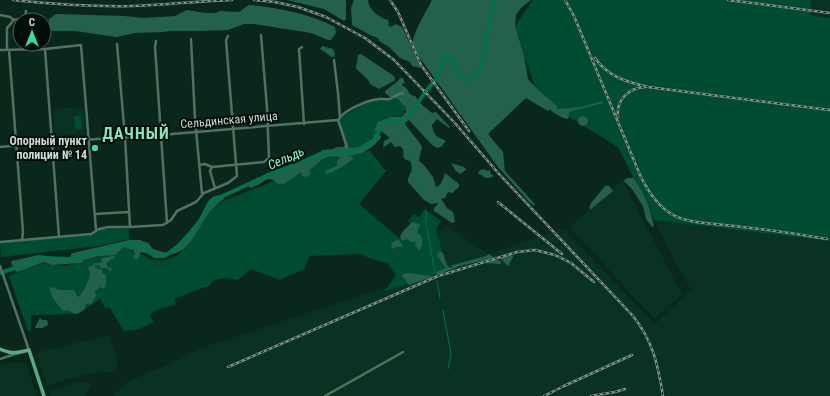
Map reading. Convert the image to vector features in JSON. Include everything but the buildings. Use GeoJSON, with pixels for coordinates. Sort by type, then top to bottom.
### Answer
{"type":"FeatureCollection","features":[{"type":"Feature","properties":{"kind":"main road"},"geometry":{"type":"LineString","coordinates":[[1,349],[10,353],[18,353],[29,350],[44,396]]}},
{"type":"Feature","properties":{"kind":"street"},"geometry":{"type":"LineString","coordinates":[[0,15],[12,18]]}},
{"type":"Feature","properties":{"kind":"street"},"geometry":{"type":"LineString","coordinates":[[12,22],[7,28],[8,50],[23,232],[22,240]]}},
{"type":"Feature","properties":{"kind":"street"},"geometry":{"type":"LineString","coordinates":[[199,165],[206,164],[212,167],[264,162],[268,160],[268,126],[261,35]]}},
{"type":"Feature","properties":{"kind":"street"},"geometry":{"type":"LineString","coordinates":[[0,242],[91,234],[96,230],[108,227],[163,225],[167,223],[177,211],[196,202],[202,194],[228,183],[237,176],[226,40],[228,36]]}},
{"type":"Feature","properties":{"kind":"street"},"geometry":{"type":"LineString","coordinates":[[191,39],[192,72],[202,194]]}},
{"type":"Feature","properties":{"kind":"street"},"geometry":{"type":"LineString","coordinates":[[156,41],[155,47],[160,135],[167,223]]}},
{"type":"Feature","properties":{"kind":"street"},"geometry":{"type":"LineString","coordinates":[[117,44],[125,137],[130,227]]}},
{"type":"Feature","properties":{"kind":"street"},"geometry":{"type":"LineString","coordinates":[[52,48],[81,45],[96,230]]}},
{"type":"Feature","properties":{"kind":"street"},"geometry":{"type":"LineString","coordinates":[[302,46],[299,49],[304,124]]}},
{"type":"Feature","properties":{"kind":"street"},"geometry":{"type":"LineString","coordinates":[[0,50],[12,50]]}},
{"type":"Feature","properties":{"kind":"street"},"geometry":{"type":"LineString","coordinates":[[45,52],[59,237]]}},
{"type":"Feature","properties":{"kind":"street"},"geometry":{"type":"LineString","coordinates":[[334,60],[338,92],[339,119],[347,147]]}},
{"type":"Feature","properties":{"kind":"street","name":"Сельдинская улица"},"geometry":{"type":"LineString","coordinates":[[0,147],[304,124],[339,119],[367,101],[389,99],[403,93]]}},
{"type":"Feature","properties":{"kind":"street"},"geometry":{"type":"LineString","coordinates":[[212,167],[210,171],[215,188]]}},
{"type":"Feature","properties":{"kind":"street"},"geometry":{"type":"LineString","coordinates":[[95,214],[129,212]]}},
{"type":"Feature","properties":{"kind":"street"},"geometry":{"type":"LineString","coordinates":[[0,266],[29,350]]}},
{"type":"Feature","properties":{"kind":"street"},"geometry":{"type":"LineString","coordinates":[[0,359],[4,355],[1,349]]}},
{"type":"Feature","properties":{"kind":"street"},"geometry":{"type":"LineString","coordinates":[[325,396],[403,352]]}},
{"type":"Feature","properties":{"kind":"street"},"geometry":{"type":"LineString","coordinates":[[0,359],[18,353]]}},
{"type":"Feature","properties":{"kind":"shaded area"},"geometry":{"type":"Polygon","coordinates":[[[287,0],[346,0],[346,19],[344,21],[324,9],[287,0]]]}},
{"type":"Feature","properties":{"kind":"shaded area"},"geometry":{"type":"Polygon","coordinates":[[[354,0],[368,0],[370,7],[375,13],[388,20],[388,25],[391,27],[396,24],[402,27],[421,68],[412,66],[410,62],[400,58],[389,47],[379,41],[378,38],[352,25],[351,8],[354,0]]]}},
{"type":"Feature","properties":{"kind":"shaded area"},"geometry":{"type":"Polygon","coordinates":[[[432,0],[531,0],[521,8],[516,15],[515,26],[524,55],[528,79],[538,90],[557,106],[557,109],[581,107],[602,101],[603,103],[569,112],[569,117],[567,119],[551,111],[551,109],[548,111],[526,98],[488,134],[503,152],[505,171],[535,206],[530,203],[498,167],[415,50],[413,40],[415,34],[432,0]]]}},
{"type":"Feature","properties":{"kind":"shaded area"},"geometry":{"type":"Polygon","coordinates":[[[533,0],[811,0],[810,15],[830,18],[830,241],[654,220],[618,147],[553,107],[537,94],[515,26],[533,0]]]}},
{"type":"Feature","properties":{"kind":"shaded area"},"geometry":{"type":"Polygon","coordinates":[[[811,0],[830,0],[830,18],[810,15],[811,0]]]}},
{"type":"Feature","properties":{"kind":"shaded area"},"geometry":{"type":"Polygon","coordinates":[[[249,5],[282,10],[325,22],[335,27],[336,33],[331,40],[328,40],[311,33],[254,24],[244,24],[228,30],[135,33],[116,37],[75,31],[52,30],[52,17],[56,14],[143,18],[175,16],[187,10],[206,13],[221,11],[239,12],[249,5]]]}},
{"type":"Feature","properties":{"kind":"shaded area"},"geometry":{"type":"Polygon","coordinates":[[[322,46],[333,49],[335,53],[334,57],[320,49],[322,46]]]}},
{"type":"Feature","properties":{"kind":"shaded area"},"geometry":{"type":"Polygon","coordinates":[[[361,54],[394,76],[394,81],[379,89],[370,84],[368,79],[356,68],[358,55],[361,54]]]}},
{"type":"Feature","properties":{"kind":"shaded area"},"geometry":{"type":"Polygon","coordinates":[[[400,78],[403,78],[405,83],[402,85],[411,95],[415,96],[421,104],[432,113],[436,112],[450,127],[449,128],[437,119],[432,125],[436,135],[446,141],[441,147],[437,148],[432,145],[409,120],[404,123],[422,146],[419,161],[433,177],[436,187],[443,180],[445,173],[459,184],[459,187],[452,193],[448,192],[445,198],[441,199],[447,208],[453,212],[455,222],[452,223],[434,211],[434,208],[438,203],[432,204],[424,200],[408,182],[412,168],[410,161],[404,159],[403,149],[400,146],[395,147],[391,142],[383,147],[384,141],[390,138],[381,131],[374,131],[378,122],[391,117],[401,117],[406,112],[406,108],[398,99],[390,97],[385,93],[385,91],[400,78]]]}},
{"type":"Feature","properties":{"kind":"shaded area"},"geometry":{"type":"Polygon","coordinates":[[[397,95],[406,108],[406,111],[403,111],[403,114],[400,116],[381,123],[373,137],[366,143],[352,149],[349,147],[339,120],[340,118],[366,102],[379,99],[386,100],[397,95]]]}},
{"type":"Feature","properties":{"kind":"shaded area"},"geometry":{"type":"Polygon","coordinates":[[[83,107],[86,134],[55,136],[53,109],[83,107]]]}},
{"type":"Feature","properties":{"kind":"shaded area"},"geometry":{"type":"Polygon","coordinates":[[[75,116],[81,116],[81,129],[75,129],[75,116]]]}},
{"type":"Feature","properties":{"kind":"shaded area"},"geometry":{"type":"Polygon","coordinates":[[[583,116],[588,121],[583,126],[578,121],[583,116]]]}},
{"type":"Feature","properties":{"kind":"shaded area"},"geometry":{"type":"Polygon","coordinates":[[[381,135],[381,138],[372,147],[362,153],[342,157],[352,156],[353,159],[342,167],[328,174],[325,171],[337,166],[337,161],[341,157],[326,157],[309,170],[311,173],[307,177],[302,176],[301,172],[284,184],[279,184],[271,179],[267,179],[251,188],[248,186],[250,183],[259,179],[320,154],[322,150],[343,147],[345,145],[354,148],[367,146],[377,136],[381,135]]]}},
{"type":"Feature","properties":{"kind":"shaded area"},"geometry":{"type":"Polygon","coordinates":[[[370,151],[386,171],[359,204],[399,238],[411,224],[408,221],[414,214],[419,217],[425,209],[441,221],[436,229],[447,270],[419,281],[385,291],[396,275],[388,264],[358,254],[310,256],[304,269],[280,280],[251,269],[238,280],[226,278],[214,280],[208,287],[174,299],[176,305],[152,312],[150,317],[154,322],[136,330],[124,331],[110,308],[105,308],[100,299],[78,314],[31,315],[31,330],[28,331],[9,276],[43,263],[64,266],[110,253],[126,245],[151,260],[164,261],[178,255],[216,204],[300,171],[325,157],[370,151]]]}},
{"type":"Feature","properties":{"kind":"shaded area"},"geometry":{"type":"Polygon","coordinates":[[[451,163],[464,167],[466,170],[460,174],[455,170],[451,163]]]}},
{"type":"Feature","properties":{"kind":"shaded area"},"geometry":{"type":"Polygon","coordinates":[[[484,169],[487,171],[490,170],[490,173],[494,176],[486,178],[478,174],[479,171],[484,169]]]}},
{"type":"Feature","properties":{"kind":"shaded area"},"geometry":{"type":"Polygon","coordinates":[[[633,178],[643,195],[654,226],[652,227],[646,219],[643,206],[632,189],[624,181],[625,179],[633,178]]]}},
{"type":"Feature","properties":{"kind":"shaded area"},"geometry":{"type":"Polygon","coordinates":[[[622,180],[682,294],[654,319],[570,227],[622,180]]]}},
{"type":"Feature","properties":{"kind":"shaded area"},"geometry":{"type":"Polygon","coordinates":[[[605,186],[609,186],[613,191],[591,209],[589,208],[591,203],[605,186]]]}},
{"type":"Feature","properties":{"kind":"shaded area"},"geometry":{"type":"Polygon","coordinates":[[[223,194],[224,199],[213,208],[192,240],[184,248],[174,254],[160,255],[141,252],[137,260],[133,258],[135,254],[134,250],[124,247],[115,255],[98,256],[84,260],[81,263],[52,265],[44,262],[18,272],[15,271],[16,269],[12,265],[11,261],[39,255],[71,258],[71,254],[73,253],[129,240],[140,240],[148,243],[153,249],[167,253],[173,249],[198,223],[206,212],[212,197],[223,194]]]}},
{"type":"Feature","properties":{"kind":"shaded area"},"geometry":{"type":"Polygon","coordinates":[[[654,220],[830,241],[830,396],[113,396],[127,382],[201,348],[445,268],[435,233],[441,231],[446,225],[488,254],[564,229],[655,324],[691,289],[677,267],[654,220]]]}},
{"type":"Feature","properties":{"kind":"shaded area"},"geometry":{"type":"Polygon","coordinates":[[[412,222],[420,224],[417,232],[422,237],[422,246],[419,250],[415,245],[416,242],[411,242],[406,239],[402,241],[400,237],[404,230],[412,222]]]}},
{"type":"Feature","properties":{"kind":"shaded area"},"geometry":{"type":"Polygon","coordinates":[[[100,229],[129,229],[129,239],[99,246],[1,257],[0,242],[92,234],[100,229]]]}},
{"type":"Feature","properties":{"kind":"shaded area"},"geometry":{"type":"Polygon","coordinates":[[[399,240],[403,246],[393,249],[391,246],[392,243],[399,240]]]}},
{"type":"Feature","properties":{"kind":"shaded area"},"geometry":{"type":"Polygon","coordinates":[[[439,251],[443,253],[447,265],[450,268],[453,265],[489,254],[494,258],[460,266],[437,275],[436,273],[438,271],[446,268],[437,256],[439,251]]]}},
{"type":"Feature","properties":{"kind":"shaded area"},"geometry":{"type":"Polygon","coordinates":[[[512,255],[513,257],[508,266],[500,257],[512,255]]]}},
{"type":"Feature","properties":{"kind":"shaded area"},"geometry":{"type":"Polygon","coordinates":[[[116,257],[106,263],[108,267],[112,268],[111,271],[108,268],[100,268],[99,265],[95,265],[95,268],[102,270],[102,273],[106,275],[106,283],[104,289],[100,287],[95,291],[96,296],[91,305],[87,303],[84,310],[76,314],[67,310],[63,311],[52,297],[50,288],[54,287],[58,290],[74,290],[79,297],[89,278],[90,273],[88,267],[95,263],[101,263],[102,258],[116,257]]]}},
{"type":"Feature","properties":{"kind":"shaded area"},"geometry":{"type":"Polygon","coordinates":[[[496,259],[501,262],[501,264],[486,263],[487,261],[496,259]]]}},
{"type":"Feature","properties":{"kind":"shaded area"},"geometry":{"type":"Polygon","coordinates":[[[408,273],[432,277],[409,285],[402,276],[403,274],[408,273]]]}},
{"type":"Feature","properties":{"kind":"shaded area"},"geometry":{"type":"Polygon","coordinates":[[[40,318],[42,320],[47,320],[48,325],[42,328],[35,328],[36,325],[40,318]]]}},
{"type":"Feature","properties":{"kind":"shaded area"},"geometry":{"type":"Polygon","coordinates":[[[109,335],[117,359],[116,362],[119,371],[79,375],[47,386],[36,353],[109,335]]]}},
{"type":"Feature","properties":{"kind":"shaded area"},"geometry":{"type":"Polygon","coordinates":[[[26,363],[37,396],[0,396],[0,364],[26,363]]]}},
{"type":"Feature","properties":{"kind":"shaded area"},"geometry":{"type":"Polygon","coordinates":[[[75,383],[92,383],[92,385],[85,396],[51,396],[49,391],[75,383]]]}},
{"type":"Feature","properties":{"kind":"waterway","name":"Сельдь"},"geometry":{"type":"LineString","coordinates":[[0,273],[43,258],[69,259],[130,243],[135,243],[155,256],[165,256],[179,245],[191,232],[200,221],[210,202],[268,175],[320,154],[335,151],[351,151],[361,148],[374,140],[383,124],[404,120],[409,116],[426,91],[438,77],[444,56],[448,56],[453,59],[457,73],[463,79],[472,78],[480,71],[494,0]]}},
{"type":"Feature","properties":{"kind":"waterway"},"geometry":{"type":"LineString","coordinates":[[404,120],[405,128],[409,137],[419,191],[429,200],[430,204]]}},
{"type":"Feature","properties":{"kind":"waterway"},"geometry":{"type":"LineString","coordinates":[[426,212],[426,225]]}},
{"type":"Feature","properties":{"kind":"waterway"},"geometry":{"type":"LineString","coordinates":[[427,228],[435,273]]}},
{"type":"Feature","properties":{"kind":"waterway"},"geometry":{"type":"LineString","coordinates":[[437,281],[440,298]]}},
{"type":"Feature","properties":{"kind":"waterway"},"geometry":{"type":"LineString","coordinates":[[443,310],[451,354],[448,369]]}},
{"type":"Feature","properties":{"kind":"railway"},"geometry":{"type":"LineString","coordinates":[[13,0],[72,5],[116,6],[232,0]]}},
{"type":"Feature","properties":{"kind":"railway"},"geometry":{"type":"LineString","coordinates":[[254,0],[275,2],[298,7],[326,17],[365,38],[394,60],[454,122],[500,175],[633,316],[640,325],[654,354],[663,396]]}},
{"type":"Feature","properties":{"kind":"railway"},"geometry":{"type":"LineString","coordinates":[[390,0],[398,12],[421,65],[469,131]]}},
{"type":"Feature","properties":{"kind":"railway"},"geometry":{"type":"LineString","coordinates":[[565,0],[574,16],[640,175],[660,205],[670,213],[682,219],[694,222],[774,231],[827,239]]}},
{"type":"Feature","properties":{"kind":"railway"},"geometry":{"type":"LineString","coordinates":[[728,0],[830,13]]}},
{"type":"Feature","properties":{"kind":"railway"},"geometry":{"type":"LineString","coordinates":[[595,58],[606,70],[618,78],[648,87],[830,110]]}},
{"type":"Feature","properties":{"kind":"railway"},"geometry":{"type":"LineString","coordinates":[[618,117],[619,105],[624,96],[628,92],[645,87]]}},
{"type":"Feature","properties":{"kind":"railway"},"geometry":{"type":"LineString","coordinates":[[498,202],[562,254]]}},
{"type":"Feature","properties":{"kind":"railway"},"geometry":{"type":"LineString","coordinates":[[228,367],[438,276],[517,252],[535,250],[555,255],[571,263],[594,282]]}},
{"type":"Feature","properties":{"kind":"railway"},"geometry":{"type":"LineString","coordinates":[[544,396],[632,355]]}},
{"type":"Feature","properties":{"kind":"railway"},"geometry":{"type":"LineString","coordinates":[[591,396],[625,389]]}},
{"type":"Feature","properties":{"kind":"place","name":"Опорный пункт полиции № 14"},"geometry":{"type":"Point","coordinates":[95,148]}},
{"type":"Feature","properties":{"kind":"district","name":"ДАЧНЫЙ"},"geometry":{"type":"Point","coordinates":[136,133]}}]}
